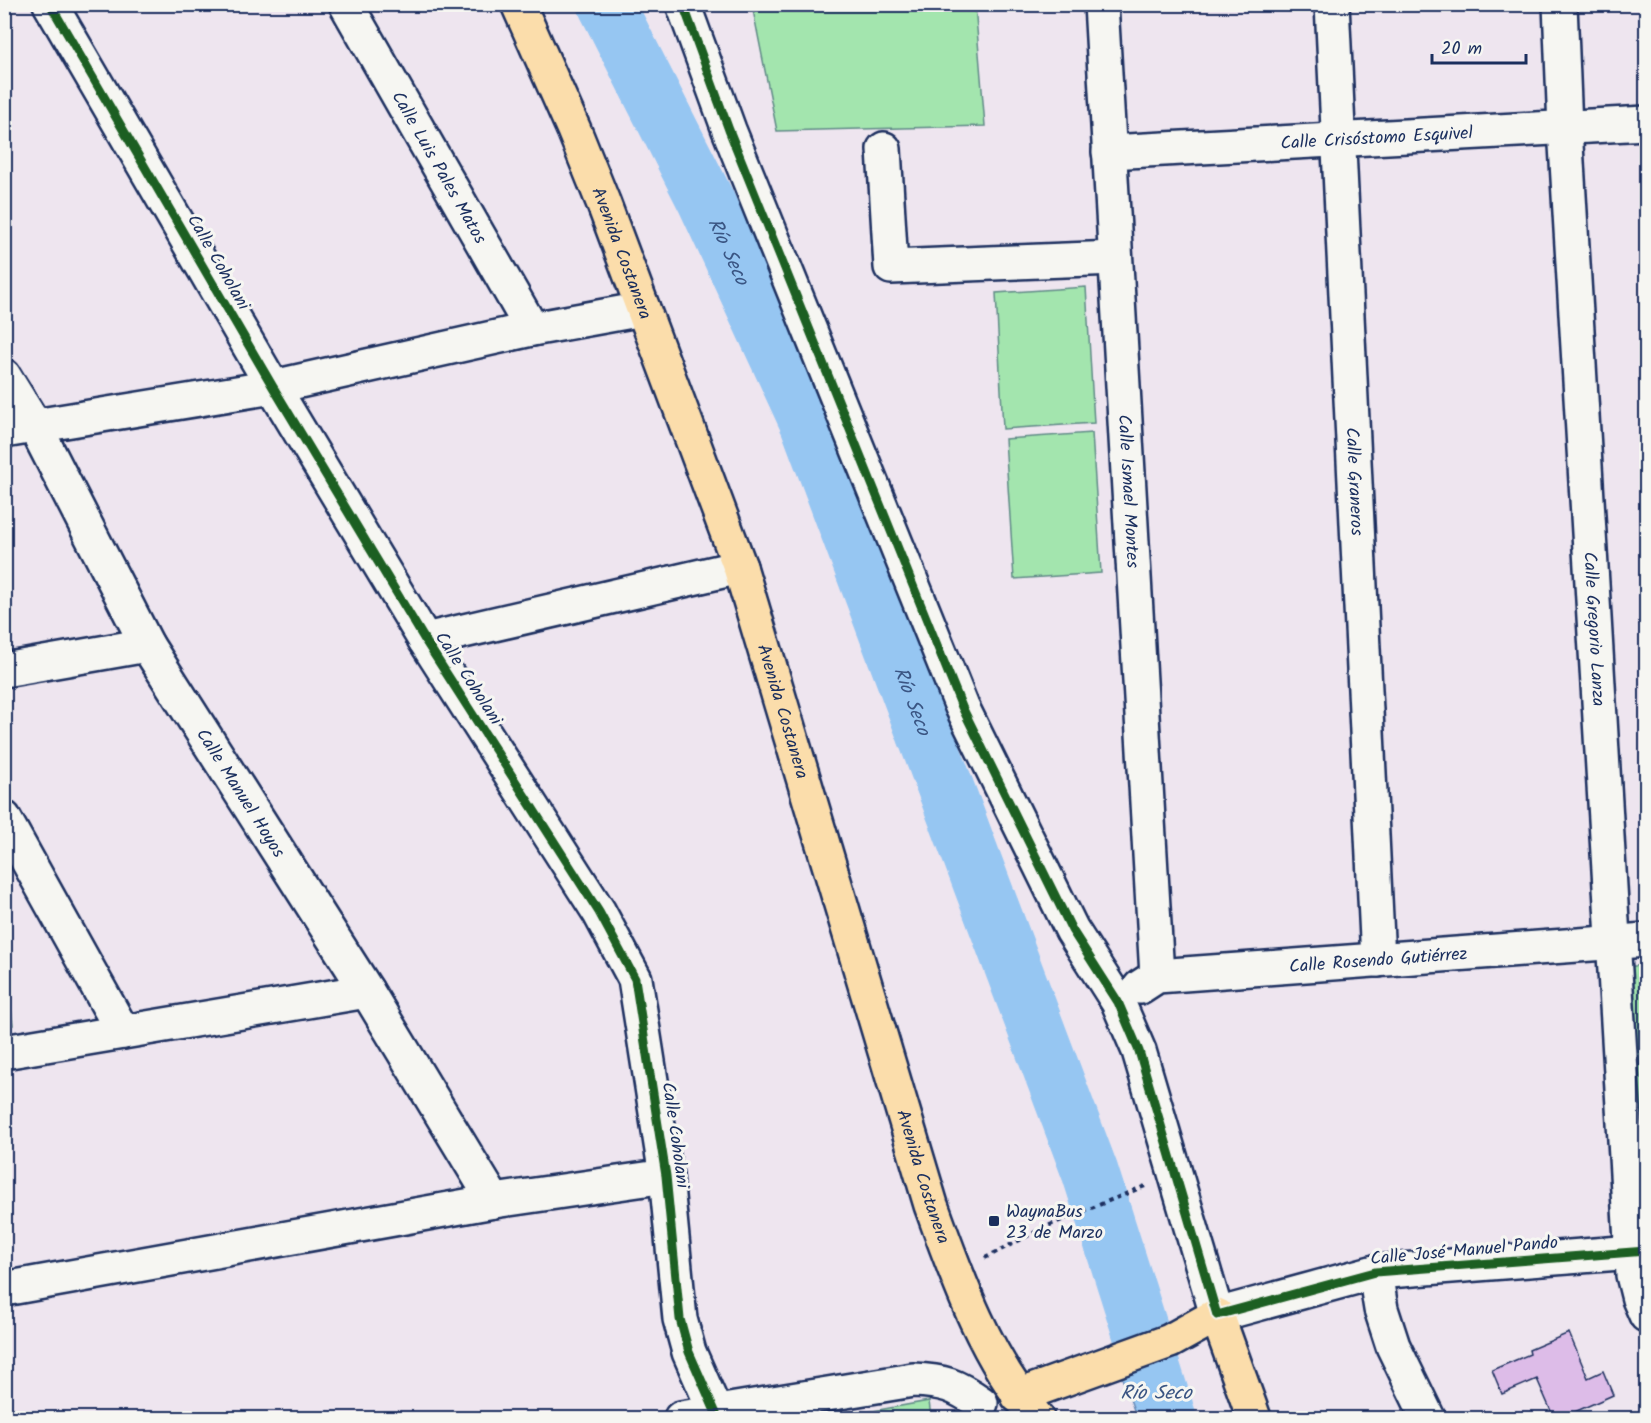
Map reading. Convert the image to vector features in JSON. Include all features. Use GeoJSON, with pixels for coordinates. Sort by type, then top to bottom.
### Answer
{"type":"FeatureCollection","features":[{"type":"Feature","properties":{"kind":"main road","name":"Avenida Costanera"},"geometry":{"type":"LineString","coordinates":[[518,4],[583,151],[740,567],[931,1205],[956,1274],[972,1314],[1028,1407]]}},
{"type":"Feature","properties":{"kind":"main road","name":"Calle José Manuel Pando"},"geometry":{"type":"LineString","coordinates":[[1028,1407],[1110,1363],[1170,1341],[1217,1315]]}},
{"type":"Feature","properties":{"kind":"main road"},"geometry":{"type":"LineString","coordinates":[[1217,1315],[1254,1419]]}},
{"type":"Feature","properties":{"kind":"street","name":"Calle Coholani"},"geometry":{"type":"LineString","coordinates":[[50,4],[273,387],[425,640],[599,912],[635,979],[666,1176],[680,1319],[688,1352],[717,1416]]}},
{"type":"Feature","properties":{"kind":"street","name":"Calle Luis Pales Matos"},"geometry":{"type":"LineString","coordinates":[[346,4],[532,329]]}},
{"type":"Feature","properties":{"kind":"street"},"geometry":{"type":"LineString","coordinates":[[683,4],[729,130],[962,707],[1072,930],[1118,1002],[1139,1052],[1217,1315]]}},
{"type":"Feature","properties":{"kind":"street","name":"Calle Ismael Montes"},"geometry":{"type":"LineString","coordinates":[[1101,4],[1157,976]]}},
{"type":"Feature","properties":{"kind":"street","name":"Calle Graneros"},"geometry":{"type":"LineString","coordinates":[[1332,4],[1378,960]]}},
{"type":"Feature","properties":{"kind":"street","name":"Calle Gregorio Lanza"},"geometry":{"type":"LineString","coordinates":[[1560,4],[1565,128],[1613,942],[1640,1251],[1633,1275],[1639,1299],[1647,1315]]}},
{"type":"Feature","properties":{"kind":"street","name":"Calle Crisóstomo Esquivel"},"geometry":{"type":"LineString","coordinates":[[1109,152],[1647,123]]}},
{"type":"Feature","properties":{"kind":"street"},"geometry":{"type":"LineString","coordinates":[[884,149],[891,267],[1115,258]]}},
{"type":"Feature","properties":{"kind":"street"},"geometry":{"type":"LineString","coordinates":[[20,428],[273,387],[532,329],[643,309]]}},
{"type":"Feature","properties":{"kind":"street","name":"Calle Manuel Hoyos"},"geometry":{"type":"LineString","coordinates":[[4,376],[20,428],[147,645],[367,991],[494,1201]]}},
{"type":"Feature","properties":{"kind":"street"},"geometry":{"type":"LineString","coordinates":[[425,640],[740,567]]}},
{"type":"Feature","properties":{"kind":"street"},"geometry":{"type":"LineString","coordinates":[[4,670],[147,645]]}},
{"type":"Feature","properties":{"kind":"street"},"geometry":{"type":"LineString","coordinates":[[4,818],[123,1032]]}},
{"type":"Feature","properties":{"kind":"street","name":"Calle Rosendo Gutiérrez"},"geometry":{"type":"LineString","coordinates":[[1118,1002],[1157,976],[1647,940]]}},
{"type":"Feature","properties":{"kind":"street"},"geometry":{"type":"LineString","coordinates":[[4,1052],[367,991]]}},
{"type":"Feature","properties":{"kind":"street"},"geometry":{"type":"LineString","coordinates":[[4,1288],[494,1201],[666,1176]]}},
{"type":"Feature","properties":{"kind":"street","name":"Calle José Manuel Pando"},"geometry":{"type":"LineString","coordinates":[[1217,1315],[1375,1272],[1640,1251]]}},
{"type":"Feature","properties":{"kind":"street"},"geometry":{"type":"LineString","coordinates":[[1375,1272],[1381,1309],[1393,1346],[1428,1419]]}},
{"type":"Feature","properties":{"kind":"street"},"geometry":{"type":"LineString","coordinates":[[681,1419],[717,1416],[913,1380],[935,1381],[959,1388],[974,1411],[1028,1407]]}},
{"type":"Feature","properties":{"kind":"path"},"geometry":{"type":"LineString","coordinates":[[956,1274],[1045,1227],[1111,1200]]}},
{"type":"Feature","properties":{"kind":"green space"},"geometry":{"type":"Polygon","coordinates":[[[752,5],[975,5],[985,126],[777,131],[752,5]]]}},
{"type":"Feature","properties":{"kind":"green space"},"geometry":{"type":"Polygon","coordinates":[[[1086,287],[1094,423],[1003,429],[996,293],[1086,287]]]}},
{"type":"Feature","properties":{"kind":"green space"},"geometry":{"type":"Polygon","coordinates":[[[1092,433],[1101,573],[1014,579],[1005,439],[1092,433]]]}},
{"type":"Feature","properties":{"kind":"green space"},"geometry":{"type":"Polygon","coordinates":[[[5,958],[13,1025],[4,1026],[5,958]]]}},
{"type":"Feature","properties":{"kind":"green space"},"geometry":{"type":"Polygon","coordinates":[[[1646,965],[1646,1226],[1624,967],[1646,965]]]}},
{"type":"Feature","properties":{"kind":"green space"},"geometry":{"type":"Polygon","coordinates":[[[929,1401],[931,1418],[834,1418],[929,1401]]]}},
{"type":"Feature","properties":{"kind":"water","name":"Río Seco"},"geometry":{"type":"Polygon","coordinates":[[[1171,1358],[1193,1418],[1137,1418],[1122,1378],[1171,1358]]]}},
{"type":"Feature","properties":{"kind":"building"},"geometry":{"type":"Polygon","coordinates":[[[1569,1333],[1588,1378],[1603,1371],[1613,1395],[1561,1418],[1554,1418],[1537,1379],[1502,1394],[1492,1370],[1530,1354],[1529,1350],[1569,1333]]]}},
{"type":"Feature","properties":{"kind":"waterway","name":"Río Seco"},"geometry":{"type":"LineString","coordinates":[[606,4],[705,199],[808,422],[1090,1172],[1168,1418]]}},
{"type":"Feature","properties":{"kind":"cycle path"},"geometry":{"type":"LineString","coordinates":[[50,4],[273,387],[425,640],[599,912],[635,979],[666,1176],[680,1319],[689,1352],[718,1418]]}},
{"type":"Feature","properties":{"kind":"cycle path"},"geometry":{"type":"LineString","coordinates":[[683,4],[729,130],[962,707],[1072,930],[1118,1002],[1139,1051],[1217,1315],[1375,1272],[1646,1251]]}},
{"type":"Feature","properties":{"kind":"place","name":"WaynaBus 23 de Marzo"},"geometry":{"type":"Point","coordinates":[994,1221]}}]}
